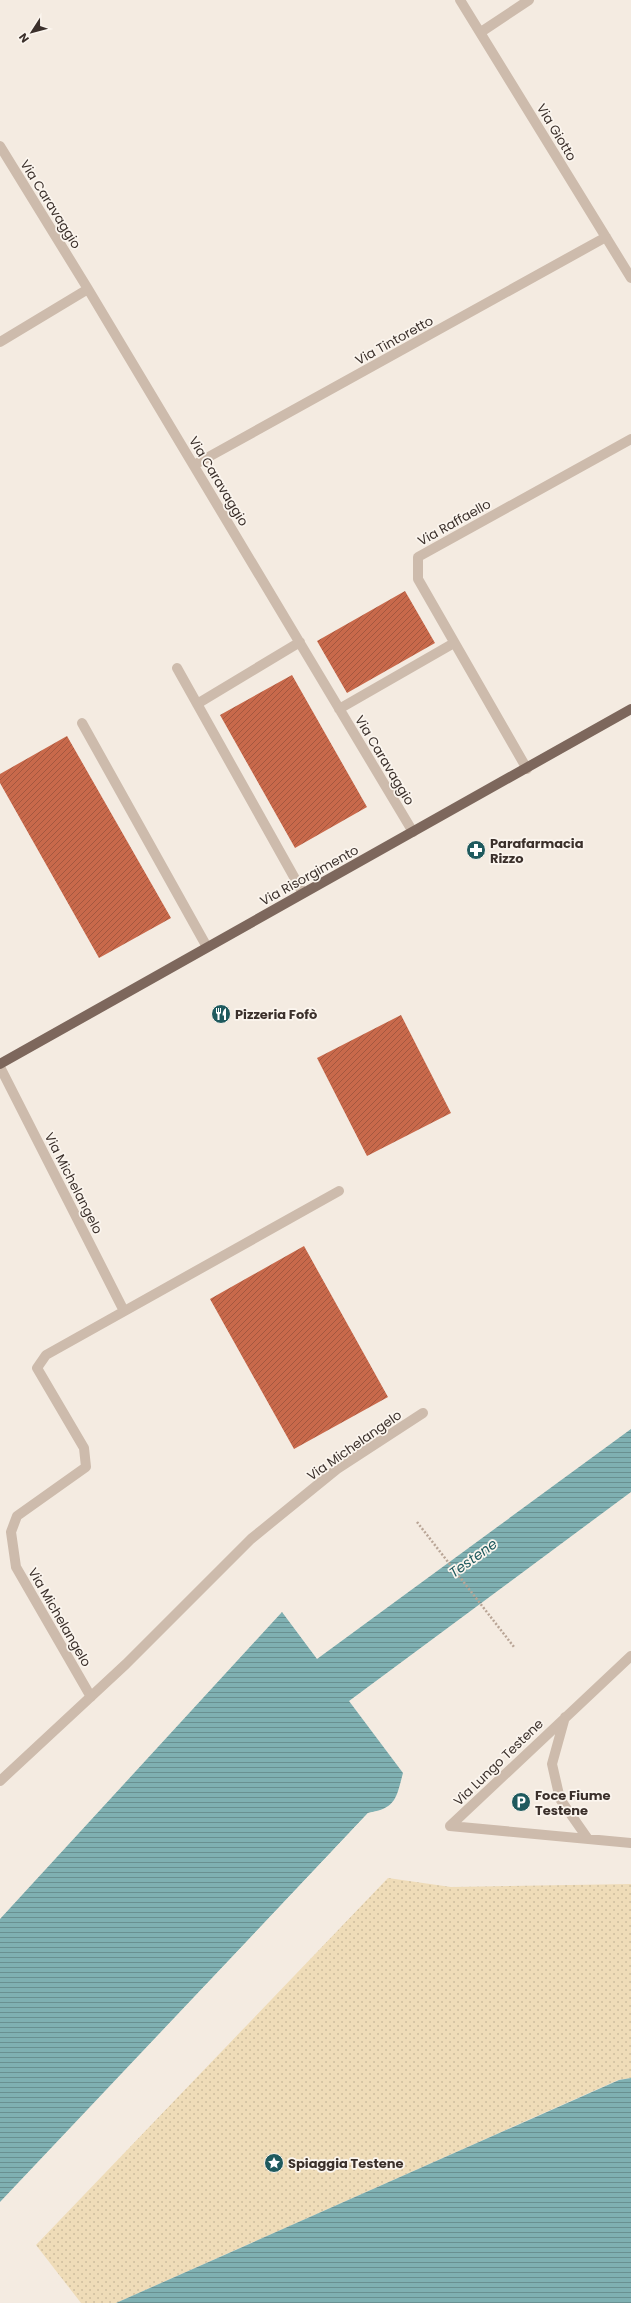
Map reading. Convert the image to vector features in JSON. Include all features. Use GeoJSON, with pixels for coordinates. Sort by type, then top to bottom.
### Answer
{"type":"FeatureCollection","features":[{"type":"Feature","properties":{"kind":"main road","name":"Via Risorgimento"},"geometry":{"type":"LineString","coordinates":[[0,1065],[303,893],[528,769],[631,709]]}},
{"type":"Feature","properties":{"kind":"street","name":"Via Giotto"},"geometry":{"type":"LineString","coordinates":[[460,0],[631,278]]}},
{"type":"Feature","properties":{"kind":"street"},"geometry":{"type":"LineString","coordinates":[[481,32],[529,0]]}},
{"type":"Feature","properties":{"kind":"street","name":"Via Caravaggio"},"geometry":{"type":"LineString","coordinates":[[0,146],[194,465],[412,832]]}},
{"type":"Feature","properties":{"kind":"street","name":"Via Tintoretto"},"geometry":{"type":"LineString","coordinates":[[194,465],[606,237]]}},
{"type":"Feature","properties":{"kind":"street"},"geometry":{"type":"LineString","coordinates":[[0,342],[88,289]]}},
{"type":"Feature","properties":{"kind":"street","name":"Via Raffaello"},"geometry":{"type":"LineString","coordinates":[[528,769],[418,579],[418,557],[631,439]]}},
{"type":"Feature","properties":{"kind":"street"},"geometry":{"type":"LineString","coordinates":[[197,704],[300,642]]}},
{"type":"Feature","properties":{"kind":"street"},"geometry":{"type":"LineString","coordinates":[[339,709],[454,643]]}},
{"type":"Feature","properties":{"kind":"street"},"geometry":{"type":"LineString","coordinates":[[176,668],[303,893]]}},
{"type":"Feature","properties":{"kind":"street"},"geometry":{"type":"LineString","coordinates":[[82,723],[207,947]]}},
{"type":"Feature","properties":{"kind":"street","name":"Via Michelangelo"},"geometry":{"type":"LineString","coordinates":[[0,1065],[124,1311]]}},
{"type":"Feature","properties":{"kind":"street","name":"Via Michelangelo"},"geometry":{"type":"LineString","coordinates":[[92,1697],[16,1568],[11,1532],[17,1516],[86,1467],[84,1448],[37,1368],[46,1355],[339,1191]]}},
{"type":"Feature","properties":{"kind":"street","name":"Via Michelangelo"},"geometry":{"type":"LineString","coordinates":[[0,1781],[92,1697],[251,1540],[337,1469],[423,1413]]}},
{"type":"Feature","properties":{"kind":"street","name":"Via Lungo Testene"},"geometry":{"type":"LineString","coordinates":[[588,1839],[450,1826],[631,1656]]}},
{"type":"Feature","properties":{"kind":"street","name":"Via Lungo Testene"},"geometry":{"type":"LineString","coordinates":[[565,1717],[552,1764],[560,1799],[588,1839]]}},
{"type":"Feature","properties":{"kind":"street"},"geometry":{"type":"LineString","coordinates":[[588,1839],[631,1843]]}},
{"type":"Feature","properties":{"kind":"path"},"geometry":{"type":"LineString","coordinates":[[417,1522],[514,1647]]}},
{"type":"Feature","properties":{"kind":"sand","name":"Spiaggia Testene"},"geometry":{"type":"Polygon","coordinates":[[[388,1878],[451,1887],[631,1884],[631,2078],[618,2080],[116,2303],[81,2303],[36,2245],[388,1878]]]}},
{"type":"Feature","properties":{"kind":"water","name":"Testene"},"geometry":{"type":"Polygon","coordinates":[[[631,1429],[631,1492],[349,1701],[403,1773],[399,1790],[390,1805],[368,1813],[0,2202],[0,1919],[282,1612],[317,1659],[631,1429]]]}},
{"type":"Feature","properties":{"kind":"water"},"geometry":{"type":"Polygon","coordinates":[[[631,2078],[631,2303],[116,2303],[619,2080],[631,2078]]]}},
{"type":"Feature","properties":{"kind":"pier"},"geometry":{"type":"Polygon","coordinates":[[[384,1810],[384,1812],[369,1815],[0,2204],[368,1813],[384,1810]]]}},
{"type":"Feature","properties":{"kind":"building"},"geometry":{"type":"Polygon","coordinates":[[[405,591],[435,643],[347,693],[317,641],[405,591]]]}},
{"type":"Feature","properties":{"kind":"building"},"geometry":{"type":"Polygon","coordinates":[[[292,675],[367,807],[295,848],[220,715],[292,675]]]}},
{"type":"Feature","properties":{"kind":"building"},"geometry":{"type":"Polygon","coordinates":[[[67,736],[171,918],[99,958],[0,783],[0,774],[67,736]]]}},
{"type":"Feature","properties":{"kind":"building"},"geometry":{"type":"Polygon","coordinates":[[[401,1015],[451,1113],[367,1156],[317,1058],[401,1015]]]}},
{"type":"Feature","properties":{"kind":"building"},"geometry":{"type":"Polygon","coordinates":[[[304,1246],[388,1397],[294,1449],[210,1299],[304,1246]]]}},
{"type":"Feature","properties":{"kind":"place","name":"Parafarmacia Rizzo"},"geometry":{"type":"Point","coordinates":[476,850]}},
{"type":"Feature","properties":{"kind":"place","name":"Pizzeria Fofò"},"geometry":{"type":"Point","coordinates":[221,1014]}},
{"type":"Feature","properties":{"kind":"place","name":"Foce Fiume Testene"},"geometry":{"type":"Point","coordinates":[521,1802]}},
{"type":"Feature","properties":{"kind":"place","name":"Spiaggia Testene"},"geometry":{"type":"Point","coordinates":[274,2163]}}]}
